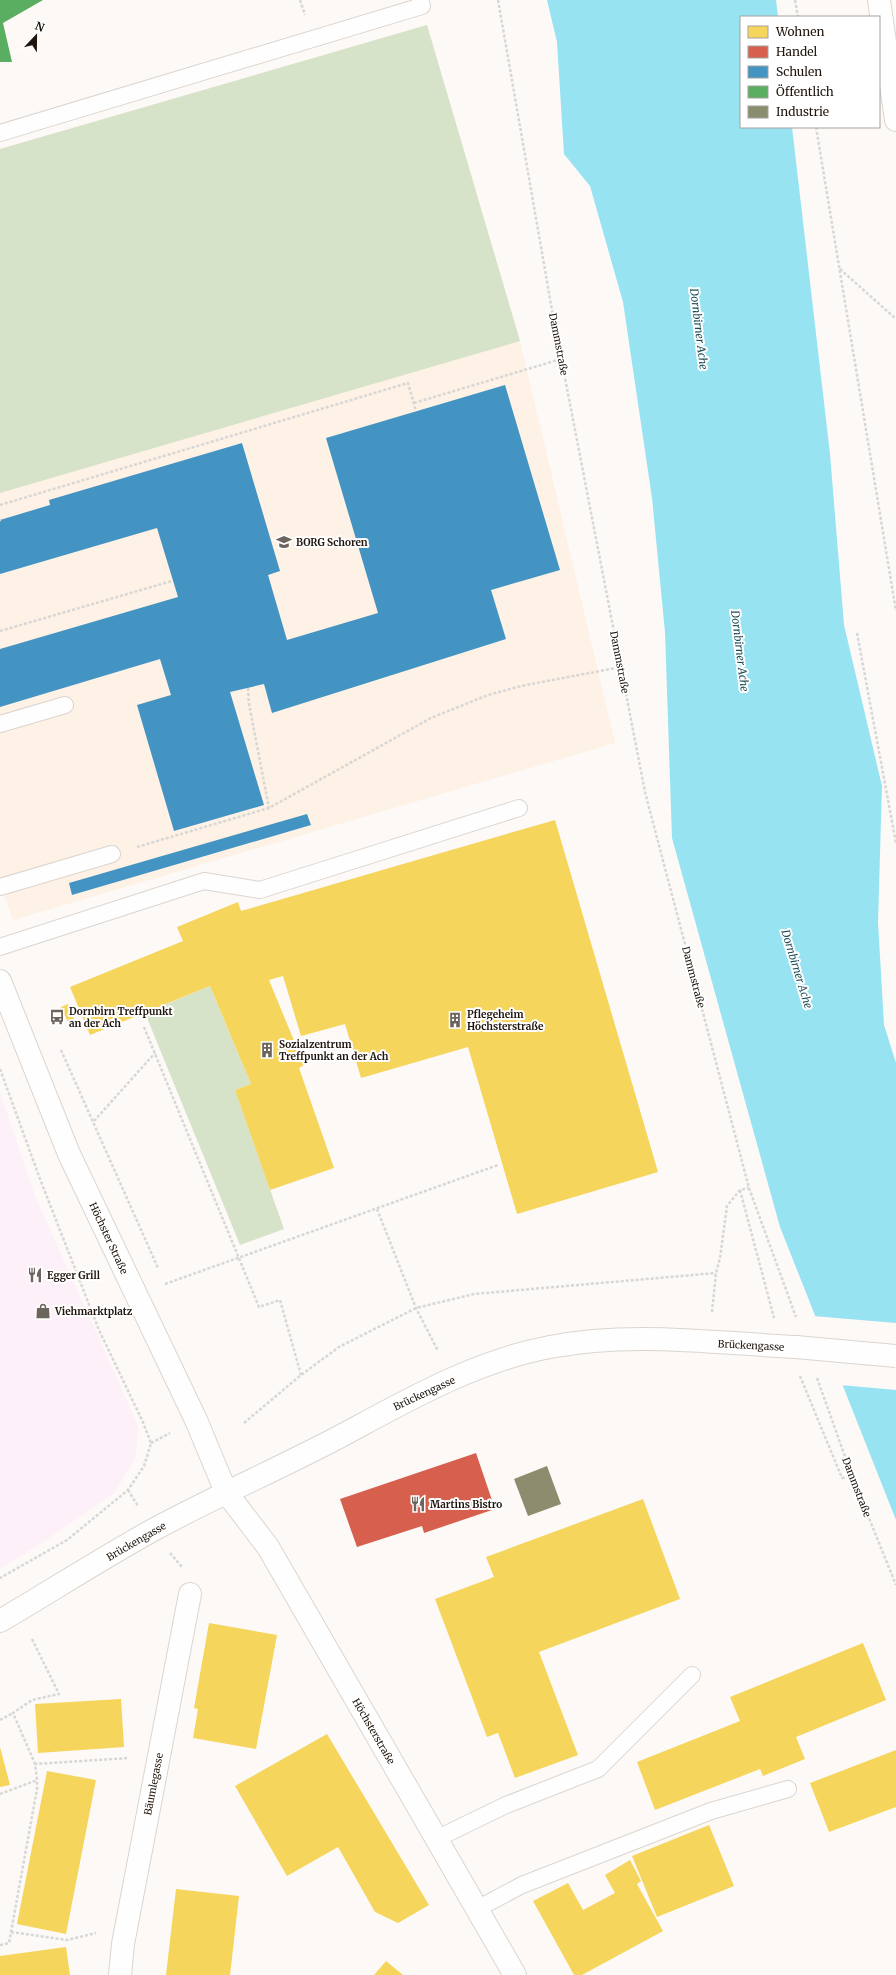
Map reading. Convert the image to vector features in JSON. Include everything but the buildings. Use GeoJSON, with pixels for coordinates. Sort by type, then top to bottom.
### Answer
{"type":"FeatureCollection","features":[{"type":"Feature","properties":{"kind":"street"},"geometry":{"type":"LineString","coordinates":[[879,0],[896,120]]}},
{"type":"Feature","properties":{"kind":"street","name":"Höchster Straße"},"geometry":{"type":"LineString","coordinates":[[0,981],[69,1154],[196,1420],[226,1492]]}},
{"type":"Feature","properties":{"kind":"street","name":"Brückengasse"},"geometry":{"type":"LineString","coordinates":[[0,1621],[153,1530],[226,1492],[437,1386],[491,1364],[518,1355],[550,1347],[614,1340],[674,1339],[796,1347],[896,1356]]}},
{"type":"Feature","properties":{"kind":"street","name":"Höchsterstraße"},"geometry":{"type":"LineString","coordinates":[[226,1492],[268,1547],[515,1975]]}},
{"type":"Feature","properties":{"kind":"street","name":"Bäumlegasse"},"geometry":{"type":"LineString","coordinates":[[120,1975],[123,1944],[190,1594]]}},
{"type":"Feature","properties":{"kind":"lane"},"geometry":{"type":"LineString","coordinates":[[0,133],[422,6],[420,0]]}},
{"type":"Feature","properties":{"kind":"lane"},"geometry":{"type":"LineString","coordinates":[[0,724],[65,705]]}},
{"type":"Feature","properties":{"kind":"lane"},"geometry":{"type":"LineString","coordinates":[[0,947],[204,881],[260,890],[519,808]]}},
{"type":"Feature","properties":{"kind":"lane"},"geometry":{"type":"LineString","coordinates":[[0,887],[112,854]]}},
{"type":"Feature","properties":{"kind":"lane"},"geometry":{"type":"LineString","coordinates":[[436,1839],[506,1805],[598,1769],[692,1675]]}},
{"type":"Feature","properties":{"kind":"lane"},"geometry":{"type":"LineString","coordinates":[[477,1909],[522,1885],[711,1811],[788,1789]]}},
{"type":"Feature","properties":{"kind":"path","name":"Dammstraße"},"geometry":{"type":"LineString","coordinates":[[498,0],[562,359],[645,792],[749,1188],[794,1312]]}},
{"type":"Feature","properties":{"kind":"path"},"geometry":{"type":"LineString","coordinates":[[795,0],[798,16]]}},
{"type":"Feature","properties":{"kind":"path"},"geometry":{"type":"LineString","coordinates":[[816,128],[896,611]]}},
{"type":"Feature","properties":{"kind":"path"},"geometry":{"type":"LineString","coordinates":[[840,269],[896,319]]}},
{"type":"Feature","properties":{"kind":"path"},"geometry":{"type":"LineString","coordinates":[[414,403],[562,359]]}},
{"type":"Feature","properties":{"kind":"path"},"geometry":{"type":"LineString","coordinates":[[0,505],[408,383],[416,411]]}},
{"type":"Feature","properties":{"kind":"path"},"geometry":{"type":"LineString","coordinates":[[0,631],[172,581]]}},
{"type":"Feature","properties":{"kind":"path"},"geometry":{"type":"LineString","coordinates":[[857,633],[896,843]]}},
{"type":"Feature","properties":{"kind":"path"},"geometry":{"type":"LineString","coordinates":[[112,854],[269,808],[431,718],[488,695],[520,686],[621,667]]}},
{"type":"Feature","properties":{"kind":"path"},"geometry":{"type":"LineString","coordinates":[[248,688],[249,704],[269,808]]}},
{"type":"Feature","properties":{"kind":"path"},"geometry":{"type":"LineString","coordinates":[[144,1027],[259,1307],[280,1300],[301,1375]]}},
{"type":"Feature","properties":{"kind":"path"},"geometry":{"type":"LineString","coordinates":[[58,1043],[159,1270]]}},
{"type":"Feature","properties":{"kind":"path"},"geometry":{"type":"LineString","coordinates":[[94,1121],[154,1053]]}},
{"type":"Feature","properties":{"kind":"path"},"geometry":{"type":"LineString","coordinates":[[0,1070],[40,1179],[99,1330],[142,1420],[151,1443],[144,1466],[128,1490],[67,1540],[0,1578]]}},
{"type":"Feature","properties":{"kind":"path"},"geometry":{"type":"LineString","coordinates":[[162,1277],[165,1284],[498,1165]]}},
{"type":"Feature","properties":{"kind":"path"},"geometry":{"type":"LineString","coordinates":[[712,1313],[716,1273],[720,1258],[726,1206],[740,1190],[749,1188]]}},
{"type":"Feature","properties":{"kind":"path"},"geometry":{"type":"LineString","coordinates":[[740,1190],[775,1320]]}},
{"type":"Feature","properties":{"kind":"path"},"geometry":{"type":"LineString","coordinates":[[377,1209],[416,1308],[438,1351]]}},
{"type":"Feature","properties":{"kind":"path"},"geometry":{"type":"LineString","coordinates":[[244,1423],[301,1375],[339,1347],[416,1308],[474,1294],[716,1273]]}},
{"type":"Feature","properties":{"kind":"path"},"geometry":{"type":"LineString","coordinates":[[800,1376],[842,1478],[852,1476]]}},
{"type":"Feature","properties":{"kind":"path","name":"Dammstraße"},"geometry":{"type":"LineString","coordinates":[[820,1387],[852,1476],[896,1585]]}},
{"type":"Feature","properties":{"kind":"path"},"geometry":{"type":"LineString","coordinates":[[0,1720],[32,1700],[59,1694],[32,1639]]}},
{"type":"Feature","properties":{"kind":"path"},"geometry":{"type":"LineString","coordinates":[[0,1945],[9,1943],[37,1789],[35,1764],[13,1713]]}},
{"type":"Feature","properties":{"kind":"path"},"geometry":{"type":"LineString","coordinates":[[35,1764],[124,1757],[157,1762]]}},
{"type":"Feature","properties":{"kind":"path"},"geometry":{"type":"LineString","coordinates":[[0,1794],[37,1780]]}},
{"type":"Feature","properties":{"kind":"path"},"geometry":{"type":"LineString","coordinates":[[11,1932],[67,1940],[82,1936]]}},
{"type":"Feature","properties":{"kind":"shaded area","name":"BORG Schoren"},"geometry":{"type":"Polygon","coordinates":[[[427,25],[520,341],[615,743],[13,920],[0,884],[0,149],[427,25]]]}},
{"type":"Feature","properties":{"kind":"shaded area","name":"Viehmarktplatz"},"geometry":{"type":"Polygon","coordinates":[[[0,1093],[35,1196],[138,1426],[136,1457],[114,1493],[49,1538],[0,1569],[0,1093]]]}},
{"type":"Feature","properties":{"kind":"green space"},"geometry":{"type":"Polygon","coordinates":[[[427,25],[520,341],[0,493],[0,149],[427,25]]]}},
{"type":"Feature","properties":{"kind":"green space"},"geometry":{"type":"Polygon","coordinates":[[[210,986],[251,1084],[235,1090],[284,1229],[240,1245],[145,1013],[210,986]]]}},
{"type":"Feature","properties":{"kind":"water","name":"Dornbirner Ache"},"geometry":{"type":"Polygon","coordinates":[[[547,0],[776,0],[778,16],[740,16],[740,128],[792,128],[830,454],[844,625],[882,786],[878,922],[884,1025],[896,1063],[896,1520],[780,1227],[672,838],[665,632],[652,498],[623,302],[590,186],[564,154],[557,42],[547,0]]]}},
{"type":"Feature","properties":{"kind":"pier"},"geometry":{"type":"Polygon","coordinates":[[[813,1316],[896,1323],[896,1390],[840,1385],[813,1316]]]}},
{"type":"Feature","properties":{"kind":"place","name":"BORG Schoren"},"geometry":{"type":"Point","coordinates":[284,542]}},
{"type":"Feature","properties":{"kind":"place","name":"Dornbirn Treffpunkt an der Ach"},"geometry":{"type":"Point","coordinates":[57,1017]}},
{"type":"Feature","properties":{"kind":"place","name":"Pflegeheim Höchsterstraße"},"geometry":{"type":"Point","coordinates":[455,1020]}},
{"type":"Feature","properties":{"kind":"place","name":"Sozialzentrum Treffpunkt an der Ach"},"geometry":{"type":"Point","coordinates":[267,1050]}},
{"type":"Feature","properties":{"kind":"place","name":"Egger Grill"},"geometry":{"type":"Point","coordinates":[35,1275]}},
{"type":"Feature","properties":{"kind":"place","name":"Viehmarktplatz"},"geometry":{"type":"Point","coordinates":[43,1311]}},
{"type":"Feature","properties":{"kind":"place","name":"Martins Bistro"},"geometry":{"type":"Point","coordinates":[418,1504]}}]}
